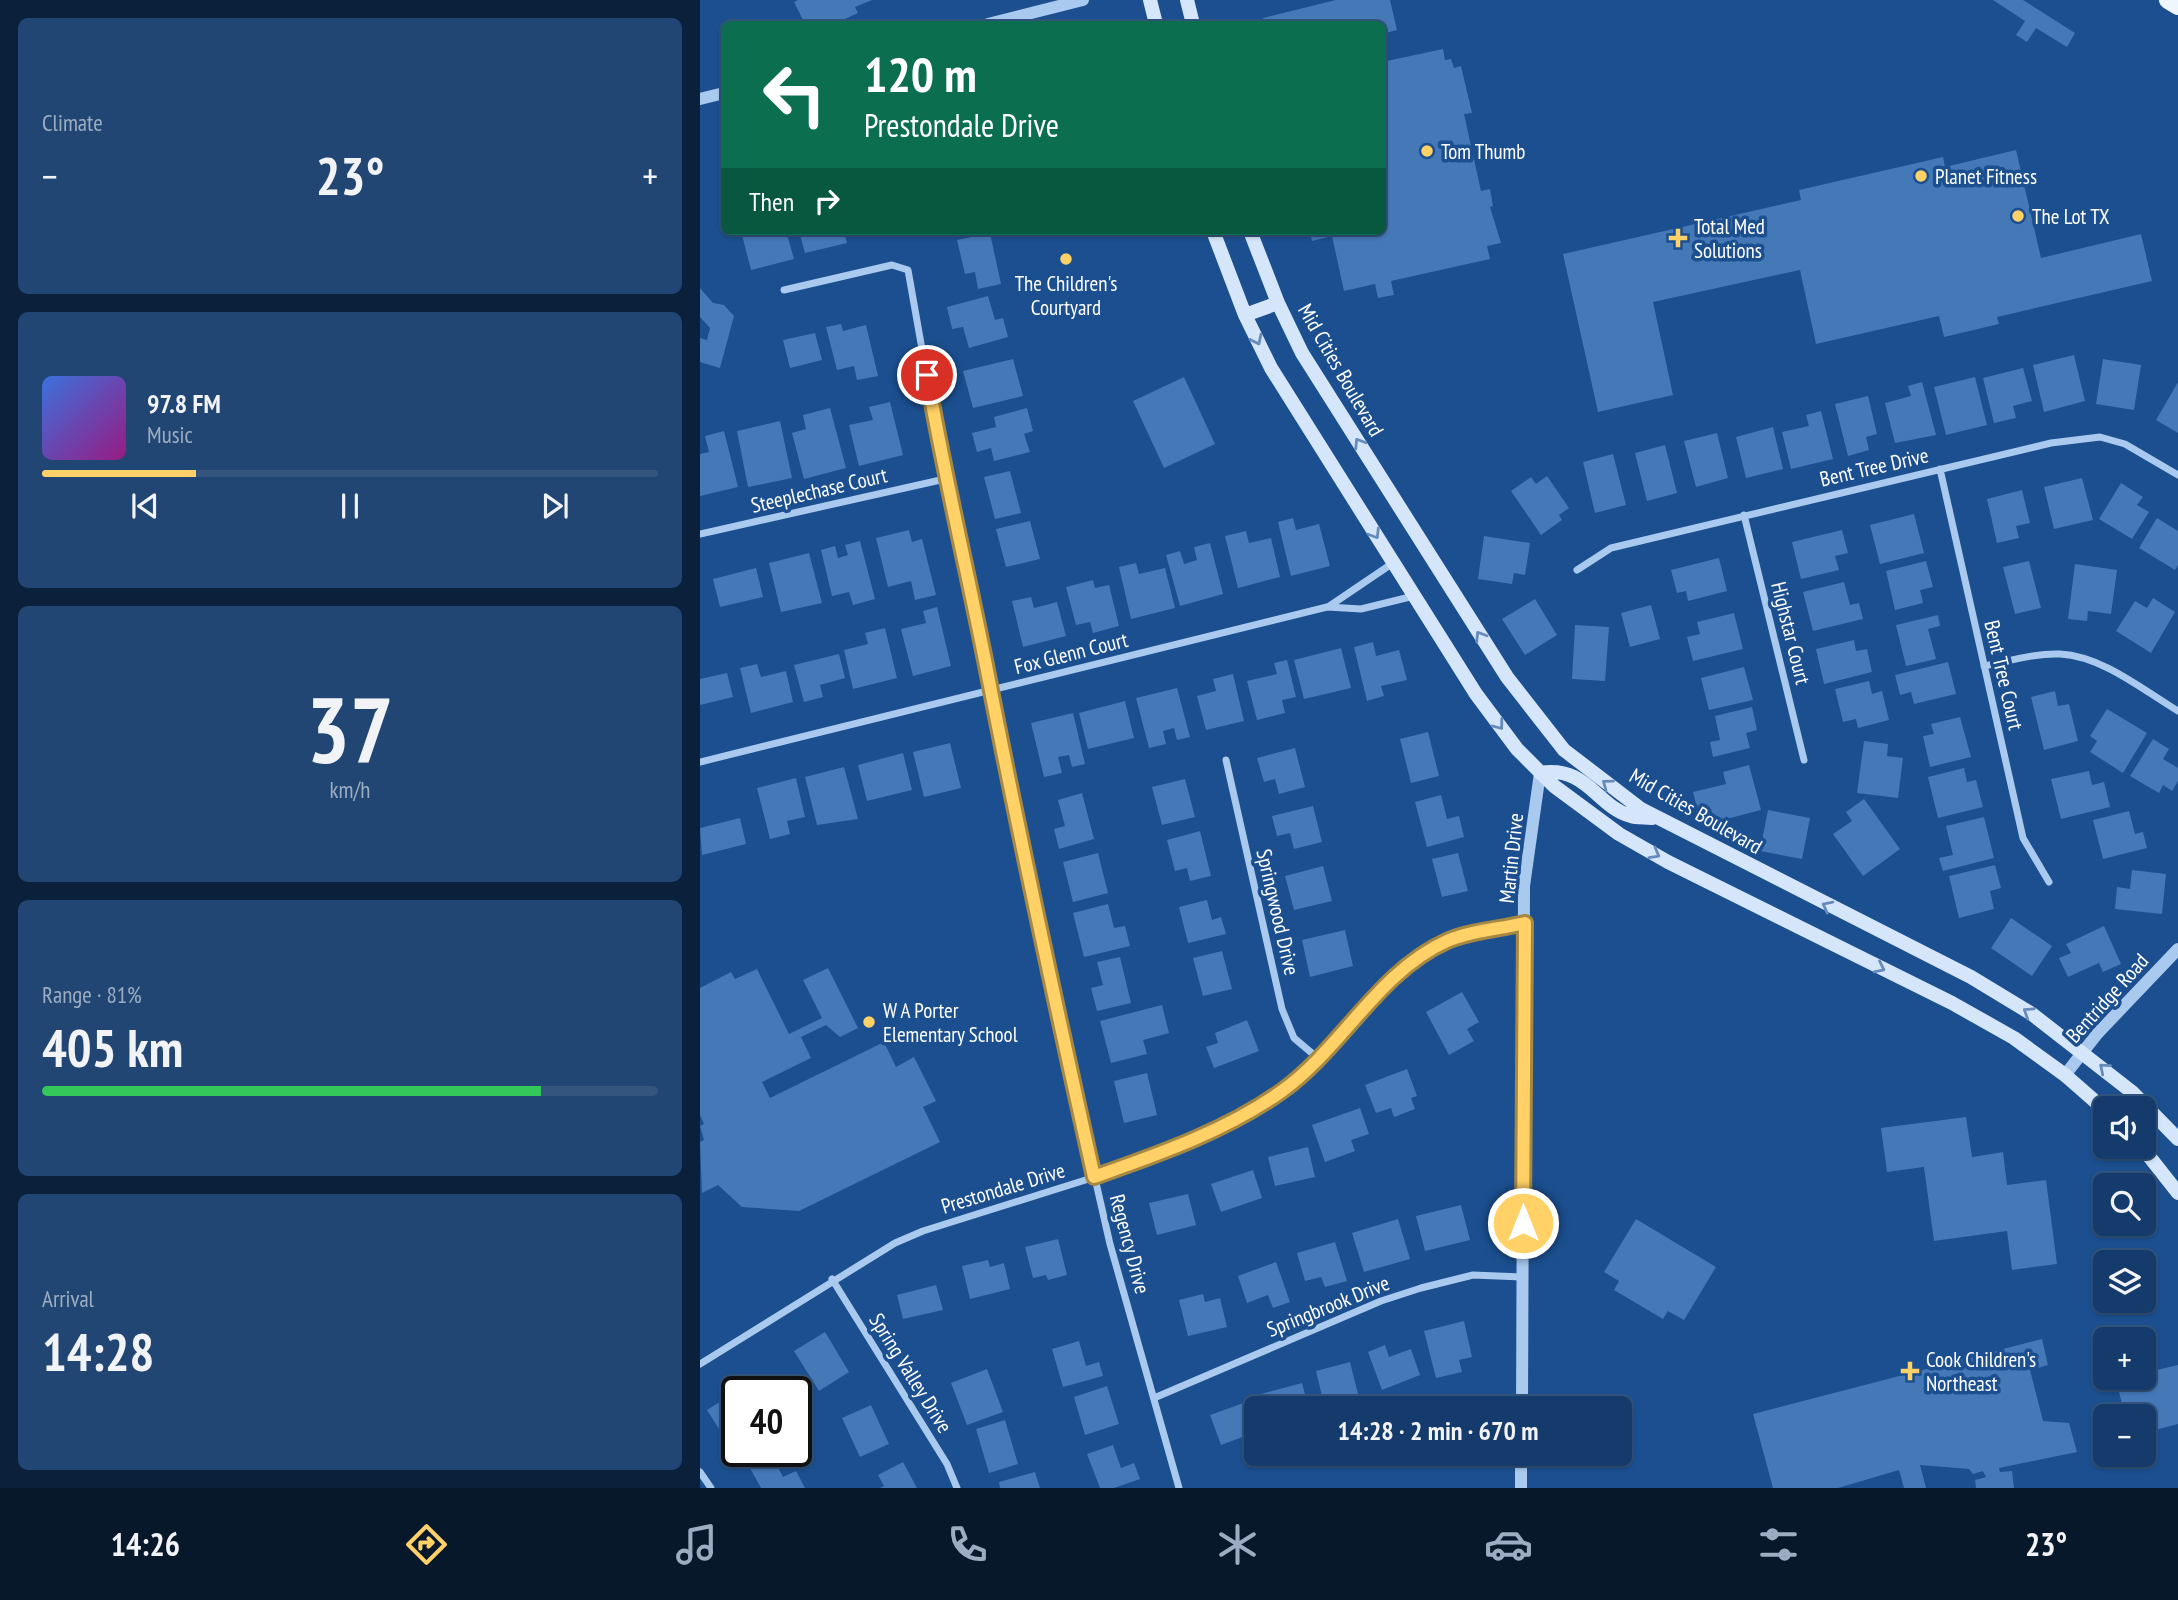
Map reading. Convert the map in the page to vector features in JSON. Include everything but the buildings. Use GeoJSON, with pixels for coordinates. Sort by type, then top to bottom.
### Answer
{"type":"FeatureCollection","features":[{"type":"Feature","properties":{"kind":"main road"},"geometry":{"type":"LineString","coordinates":[[1150,0],[1155,21]]}},
{"type":"Feature","properties":{"kind":"main road"},"geometry":{"type":"LineString","coordinates":[[1187,0],[1192,21]]}},
{"type":"Feature","properties":{"kind":"main road"},"geometry":{"type":"LineString","coordinates":[[2168,0],[2178,6]]}},
{"type":"Feature","properties":{"kind":"main road"},"geometry":{"type":"LineString","coordinates":[[1215,235],[1245,315],[1271,368],[1476,694],[1517,749],[1540,773],[1619,834],[1952,1003],[2014,1038],[2065,1074],[2093,1099]]}},
{"type":"Feature","properties":{"kind":"main road","name":"Mid Cities Boulevard"},"geometry":{"type":"LineString","coordinates":[[1252,235],[1278,303],[1302,354],[1507,677],[1564,750],[1657,818],[1971,977],[2084,1052],[2132,1092],[2178,1139]]}},
{"type":"Feature","properties":{"kind":"main road"},"geometry":{"type":"LineString","coordinates":[[1245,315],[1278,303]]}},
{"type":"Feature","properties":{"kind":"main road"},"geometry":{"type":"LineString","coordinates":[[1540,773],[1551,771],[1575,777],[1629,816],[1657,818]]}},
{"type":"Feature","properties":{"kind":"main road"},"geometry":{"type":"LineString","coordinates":[[2151,1159],[2178,1193]]}},
{"type":"Feature","properties":{"kind":"street"},"geometry":{"type":"LineString","coordinates":[[1000,21],[1083,0]]}},
{"type":"Feature","properties":{"kind":"street"},"geometry":{"type":"LineString","coordinates":[[700,99],[721,94]]}},
{"type":"Feature","properties":{"kind":"street","name":"Regency Drive"},"geometry":{"type":"LineString","coordinates":[[784,290],[892,265],[908,270],[945,479],[991,690],[1040,937],[1094,1177],[1180,1488]]}},
{"type":"Feature","properties":{"kind":"street","name":"Bent Tree Drive"},"geometry":{"type":"LineString","coordinates":[[1577,570],[1611,548],[2051,443],[2100,437],[2125,444],[2178,475]]}},
{"type":"Feature","properties":{"kind":"street","name":"Bent Tree Court"},"geometry":{"type":"LineString","coordinates":[[1940,469],[2023,838],[2049,882]]}},
{"type":"Feature","properties":{"kind":"street","name":"Steeplechase Court"},"geometry":{"type":"LineString","coordinates":[[700,534],[945,479]]}},
{"type":"Feature","properties":{"kind":"street","name":"Highstar Court"},"geometry":{"type":"LineString","coordinates":[[1744,515],[1804,760]]}},
{"type":"Feature","properties":{"kind":"street","name":"Fox Glenn Court"},"geometry":{"type":"LineString","coordinates":[[1327,607],[1393,563]]}},
{"type":"Feature","properties":{"kind":"street","name":"Fox Glenn Court"},"geometry":{"type":"LineString","coordinates":[[700,762],[1327,607],[1361,609],[1414,596]]}},
{"type":"Feature","properties":{"kind":"street"},"geometry":{"type":"LineString","coordinates":[[1984,666],[2042,654],[2080,657],[2098,664],[2178,711]]}},
{"type":"Feature","properties":{"kind":"street","name":"Springwood Drive"},"geometry":{"type":"LineString","coordinates":[[1226,760],[1282,1009],[1294,1038],[1320,1060]]}},
{"type":"Feature","properties":{"kind":"street","name":"Martin Drive"},"geometry":{"type":"LineString","coordinates":[[1522,1396],[1524,886],[1540,773]]}},
{"type":"Feature","properties":{"kind":"street","name":"Prestondale Drive"},"geometry":{"type":"LineString","coordinates":[[700,1364],[832,1279],[895,1243],[923,1231],[1094,1177],[1212,1132],[1282,1091],[1320,1060],[1374,998],[1413,964],[1447,940],[1525,923]]}},
{"type":"Feature","properties":{"kind":"street","name":"Bentridge Road"},"geometry":{"type":"LineString","coordinates":[[2065,1074],[2178,949]]}},
{"type":"Feature","properties":{"kind":"street","name":"Springbrook Drive"},"geometry":{"type":"LineString","coordinates":[[1154,1398],[1381,1301],[1473,1275],[1522,1278]]}},
{"type":"Feature","properties":{"kind":"street","name":"Spring Valley Drive"},"geometry":{"type":"LineString","coordinates":[[832,1279],[947,1464],[957,1488]]}},
{"type":"Feature","properties":{"kind":"street"},"geometry":{"type":"LineString","coordinates":[[1521,1466],[1521,1488]]}},
{"type":"Feature","properties":{"kind":"street"},"geometry":{"type":"LineString","coordinates":[[700,1472],[711,1488]]}},
{"type":"Feature","properties":{"kind":"place","name":"Tom Thumb"},"geometry":{"type":"Point","coordinates":[1427,151]}},
{"type":"Feature","properties":{"kind":"place","name":"Planet Fitness"},"geometry":{"type":"Point","coordinates":[1921,176]}},
{"type":"Feature","properties":{"kind":"place","name":"The Lot TX"},"geometry":{"type":"Point","coordinates":[2018,216]}},
{"type":"Feature","properties":{"kind":"place","name":"Total Med Solutions"},"geometry":{"type":"Point","coordinates":[1678,238]}},
{"type":"Feature","properties":{"kind":"place","name":"The Children's Courtyard"},"geometry":{"type":"Point","coordinates":[1066,259]}},
{"type":"Feature","properties":{"kind":"place","name":"W A Porter Elementary School"},"geometry":{"type":"Point","coordinates":[869,1022]}},
{"type":"Feature","properties":{"kind":"place","name":"Cook Children's Northeast"},"geometry":{"type":"Point","coordinates":[1910,1371]}},
{"type":"Feature","properties":{"kind":"route"},"geometry":{"type":"LineString","coordinates":[[927,375],[945,479],[991,690],[1040,937],[1094,1177],[1212,1132],[1282,1091],[1320,1060],[1374,998],[1413,964],[1447,940],[1525,923],[1523,1223]]}}]}
